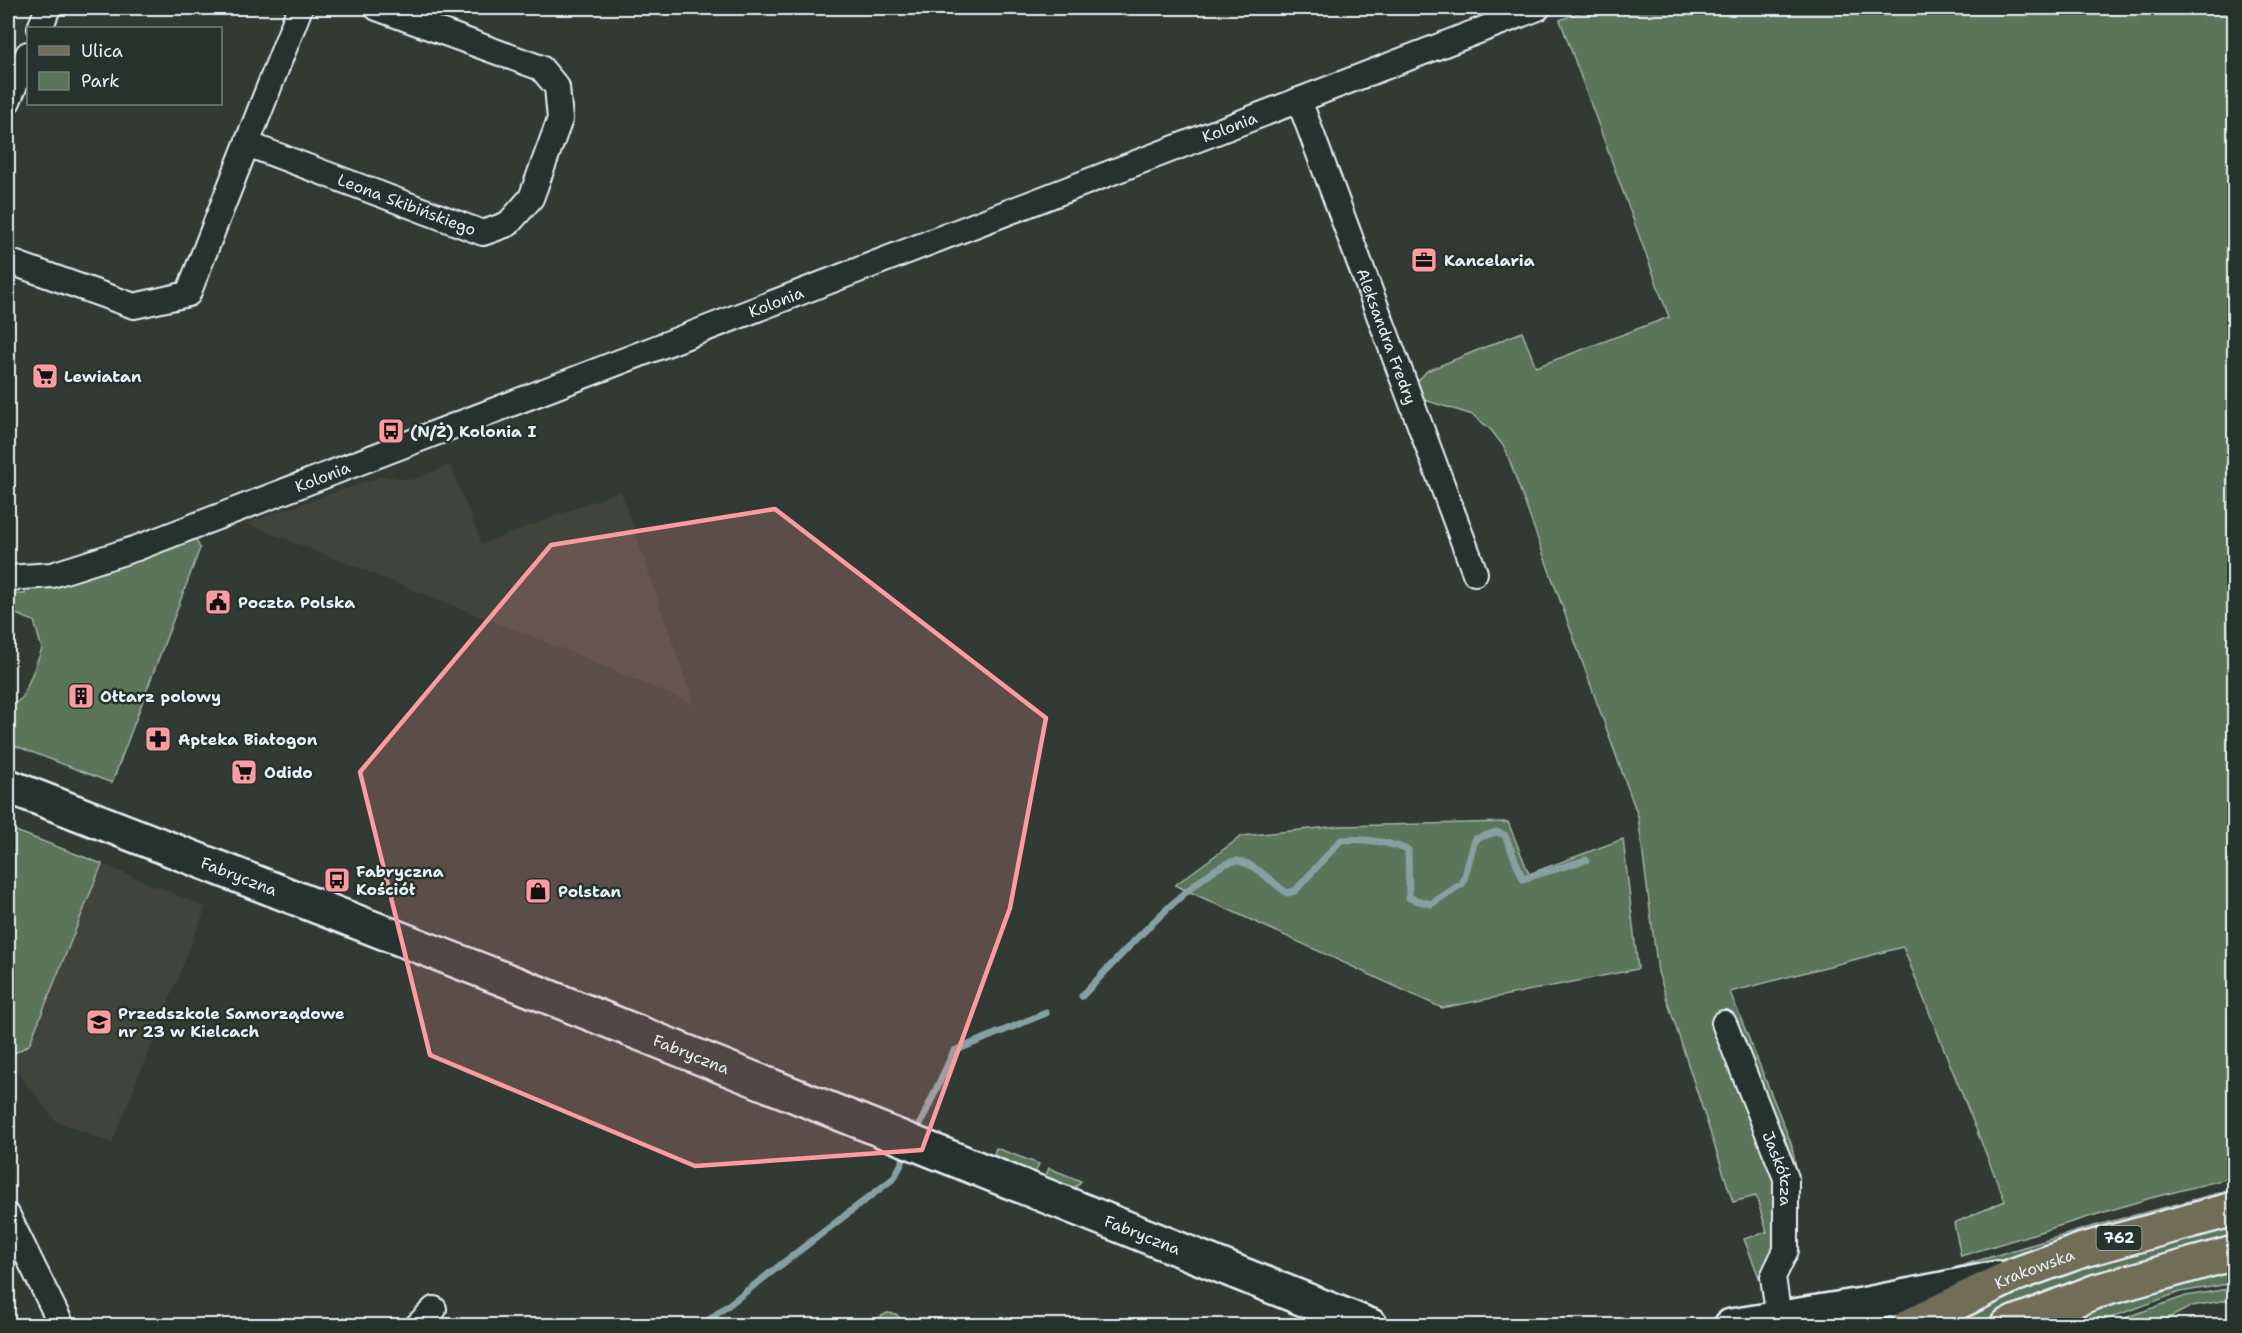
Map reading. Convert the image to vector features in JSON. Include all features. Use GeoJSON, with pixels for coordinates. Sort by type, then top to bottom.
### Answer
{"type":"FeatureCollection","features":[{"type":"Feature","properties":{"kind":"main road","name":"Fabryczna"},"geometry":{"type":"LineString","coordinates":[[8,786],[514,984],[1371,1326]]}},
{"type":"Feature","properties":{"kind":"main road","name":"Krakowska"},"geometry":{"type":"LineString","coordinates":[[1909,1326],[2014,1275],[2132,1235],[2235,1209]]}},
{"type":"Feature","properties":{"kind":"main road"},"geometry":{"type":"LineString","coordinates":[[2007,1326],[2097,1291],[2235,1253]]}},
{"type":"Feature","properties":{"kind":"main road"},"geometry":{"type":"LineString","coordinates":[[1731,1326],[2014,1275]]}},
{"type":"Feature","properties":{"kind":"street"},"geometry":{"type":"LineString","coordinates":[[40,27],[48,8]]}},
{"type":"Feature","properties":{"kind":"street"},"geometry":{"type":"LineString","coordinates":[[8,261],[134,306],[188,294],[300,8]]}},
{"type":"Feature","properties":{"kind":"street","name":"Leona Skibińskiego"},"geometry":{"type":"LineString","coordinates":[[247,144],[483,232],[508,224],[531,198],[560,119],[557,87],[541,68],[376,8]]}},
{"type":"Feature","properties":{"kind":"street","name":"Kolonia"},"geometry":{"type":"LineString","coordinates":[[8,578],[52,575],[136,548],[1538,8]]}},
{"type":"Feature","properties":{"kind":"street"},"geometry":{"type":"LineString","coordinates":[[8,101],[27,56]]}},
{"type":"Feature","properties":{"kind":"street","name":"Aleksandra Fredry"},"geometry":{"type":"LineString","coordinates":[[1299,100],[1475,573]]}},
{"type":"Feature","properties":{"kind":"street","name":"Jaskółcza"},"geometry":{"type":"LineString","coordinates":[[1724,1023],[1786,1178],[1786,1250],[1773,1277],[1779,1318]]}},
{"type":"Feature","properties":{"kind":"street"},"geometry":{"type":"LineString","coordinates":[[8,1216],[62,1326]]}},
{"type":"Feature","properties":{"kind":"highlighted area"},"geometry":{"type":"Polygon","coordinates":[[[775,509],[1046,718],[1010,908],[922,1150],[695,1166],[430,1055],[360,772],[551,545],[775,509]]]}},
{"type":"Feature","properties":{"kind":"shaded area"},"geometry":{"type":"Polygon","coordinates":[[[450,465],[482,544],[621,491],[694,705],[575,654],[246,523],[383,476],[412,480],[450,465]]]}},
{"type":"Feature","properties":{"kind":"shaded area","name":"Przedszkole Samorządowe nr 23 w Kielcach"},"geometry":{"type":"Polygon","coordinates":[[[102,864],[206,907],[112,1143],[56,1121],[8,1060],[8,1057],[29,1045],[102,864]]]}},
{"type":"Feature","properties":{"kind":"green space"},"geometry":{"type":"Polygon","coordinates":[[[1591,8],[2234,8],[2234,1177],[2147,1199],[1961,1256],[1954,1223],[2005,1201],[1903,947],[1730,992],[1791,1143],[1796,1167],[1783,1171],[1782,1239],[1762,1285],[1744,1239],[1767,1232],[1756,1196],[1733,1202],[1658,972],[1638,816],[1505,448],[1491,430],[1473,415],[1421,399],[1416,383],[1427,371],[1522,332],[1536,367],[1669,317],[1560,20],[1591,8]]]}},
{"type":"Feature","properties":{"kind":"green space"},"geometry":{"type":"Polygon","coordinates":[[[194,536],[200,548],[112,783],[8,743],[8,709],[23,697],[42,649],[34,621],[8,611],[8,594],[25,594],[25,589],[52,586],[194,536]]]}},
{"type":"Feature","properties":{"kind":"green space"},"geometry":{"type":"Polygon","coordinates":[[[1508,822],[1529,874],[1623,839],[1638,969],[1442,1008],[1175,885],[1242,836],[1340,826],[1508,822]]]}},
{"type":"Feature","properties":{"kind":"green space"},"geometry":{"type":"Polygon","coordinates":[[[8,828],[102,864],[29,1045],[8,1057],[8,828]]]}},
{"type":"Feature","properties":{"kind":"green space"},"geometry":{"type":"Polygon","coordinates":[[[996,1148],[1039,1164],[1033,1178],[995,1163],[993,1156],[996,1148]]]}},
{"type":"Feature","properties":{"kind":"green space"},"geometry":{"type":"Polygon","coordinates":[[[1049,1168],[1081,1181],[1071,1193],[1046,1183],[1045,1177],[1049,1168]]]}},
{"type":"Feature","properties":{"kind":"green space"},"geometry":{"type":"Polygon","coordinates":[[[2234,1189],[2234,1195],[2015,1259],[1944,1276],[1927,1276],[2094,1226],[2234,1189]]]}},
{"type":"Feature","properties":{"kind":"green space"},"geometry":{"type":"Polygon","coordinates":[[[2234,1223],[2234,1238],[2135,1263],[2084,1280],[1973,1325],[1951,1326],[2019,1292],[2089,1264],[2161,1241],[2234,1223]]]}},
{"type":"Feature","properties":{"kind":"green space"},"geometry":{"type":"Polygon","coordinates":[[[2234,1269],[2234,1283],[2180,1292],[2091,1325],[2045,1326],[2100,1306],[2234,1269]]]}},
{"type":"Feature","properties":{"kind":"green space"},"geometry":{"type":"Polygon","coordinates":[[[2234,1288],[2234,1299],[2192,1306],[2156,1325],[2105,1325],[2186,1296],[2234,1288]]]}},
{"type":"Feature","properties":{"kind":"green space"},"geometry":{"type":"Polygon","coordinates":[[[887,1313],[896,1314],[907,1325],[866,1325],[887,1313]]]}},
{"type":"Feature","properties":{"kind":"green space"},"geometry":{"type":"Polygon","coordinates":[[[1892,1315],[1878,1325],[1805,1326],[1892,1315]]]}},
{"type":"Feature","properties":{"kind":"waterway"},"geometry":{"type":"LineString","coordinates":[[1082,996],[1181,896],[1223,865],[1237,861],[1250,865],[1287,893],[1295,891],[1341,840],[1358,839],[1383,842],[1408,850],[1409,898],[1431,904],[1463,883],[1475,839],[1496,832],[1505,835],[1523,879],[1586,860]]}},
{"type":"Feature","properties":{"kind":"waterway"},"geometry":{"type":"LineString","coordinates":[[915,1135],[954,1051],[1046,1013]]}},
{"type":"Feature","properties":{"kind":"waterway"},"geometry":{"type":"LineString","coordinates":[[701,1326],[894,1178],[908,1151]]}},
{"type":"Feature","properties":{"kind":"place","name":"Kancelaria"},"geometry":{"type":"Point","coordinates":[1424,260]}},
{"type":"Feature","properties":{"kind":"place","name":"Lewiatan"},"geometry":{"type":"Point","coordinates":[45,376]}},
{"type":"Feature","properties":{"kind":"place","name":"(N/Ż) Kolonia I"},"geometry":{"type":"Point","coordinates":[391,431]}},
{"type":"Feature","properties":{"kind":"place","name":"Poczta Polska"},"geometry":{"type":"Point","coordinates":[218,602]}},
{"type":"Feature","properties":{"kind":"place","name":"Ołtarz polowy"},"geometry":{"type":"Point","coordinates":[81,696]}},
{"type":"Feature","properties":{"kind":"place","name":"Apteka Białogon"},"geometry":{"type":"Point","coordinates":[158,739]}},
{"type":"Feature","properties":{"kind":"place","name":"Odido"},"geometry":{"type":"Point","coordinates":[244,772]}},
{"type":"Feature","properties":{"kind":"place","name":"Fabryczna Kościół"},"geometry":{"type":"Point","coordinates":[337,880]}},
{"type":"Feature","properties":{"kind":"place","name":"Polstan"},"geometry":{"type":"Point","coordinates":[538,891]}},
{"type":"Feature","properties":{"kind":"place","name":"Przedszkole Samorządowe nr 23 w Kielcach"},"geometry":{"type":"Point","coordinates":[99,1022]}}]}
